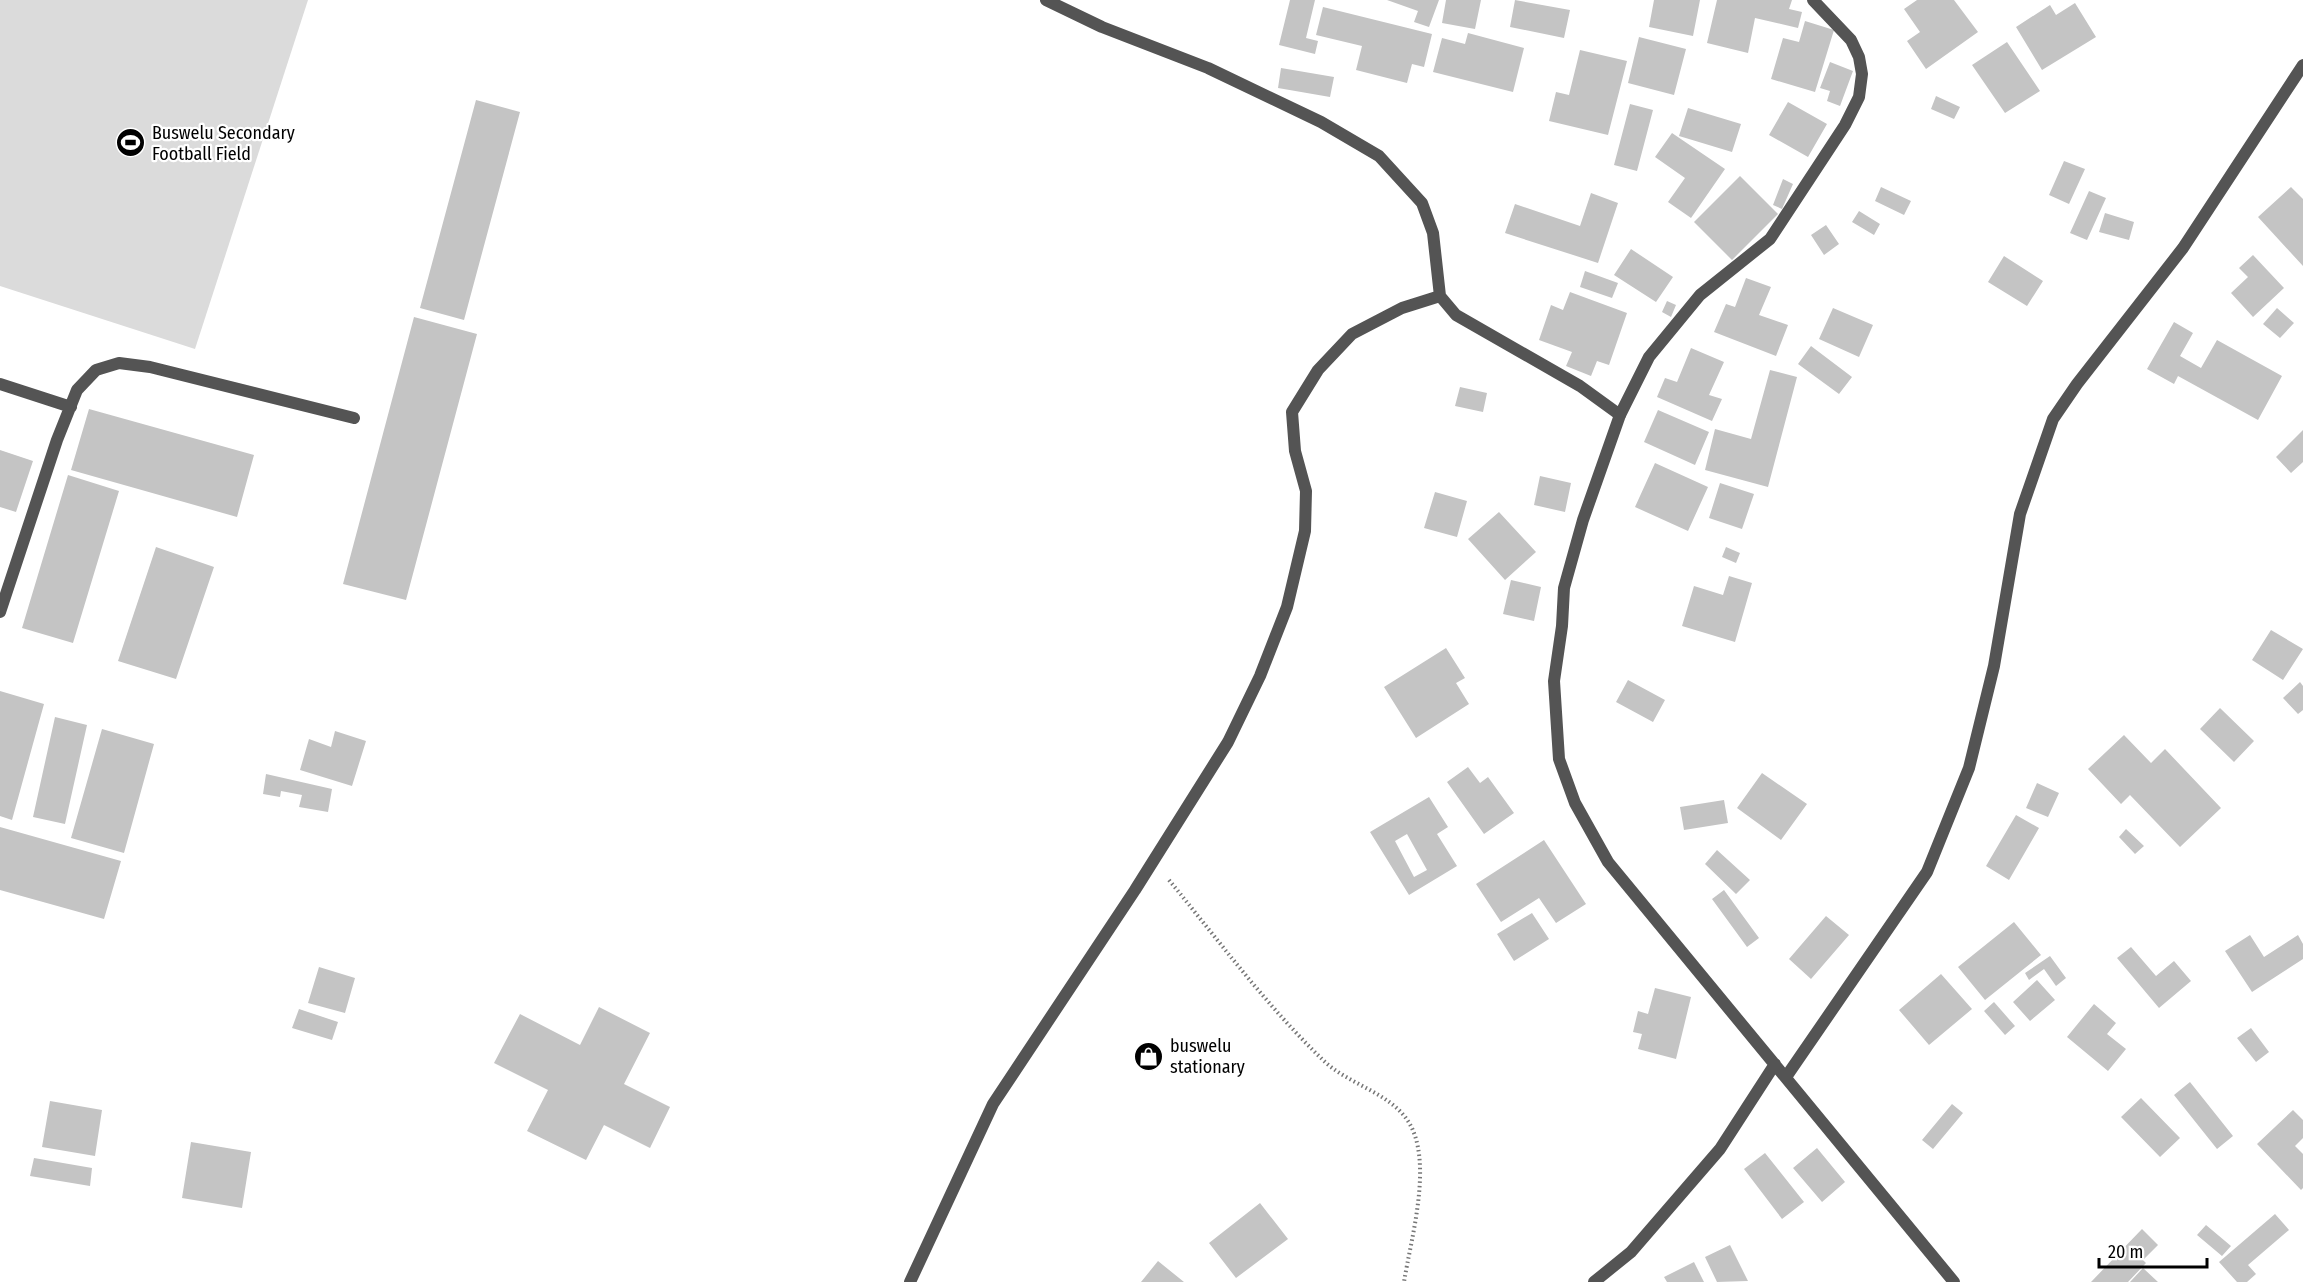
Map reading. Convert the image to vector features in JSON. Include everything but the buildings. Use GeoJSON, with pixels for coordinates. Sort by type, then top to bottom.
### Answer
{"type":"FeatureCollection","features":[{"type":"Feature","properties":{"kind":"street"},"geometry":{"type":"LineString","coordinates":[[1046,0],[1102,27],[1208,68],[1321,122],[1378,156],[1422,203],[1433,233],[1440,296],[1456,315],[1580,386],[1620,415]]}},
{"type":"Feature","properties":{"kind":"street"},"geometry":{"type":"LineString","coordinates":[[1813,0],[1851,40],[1859,57],[1863,74],[1859,97],[1850,116],[1770,239],[1700,295],[1649,357],[1620,415],[1583,520],[1564,588],[1562,626],[1554,681],[1559,759],[1575,803],[1608,862],[1954,1282]]}},
{"type":"Feature","properties":{"kind":"street"},"geometry":{"type":"LineString","coordinates":[[1786,1077],[1927,872],[1969,768],[1994,666],[2020,514],[2053,419],[2077,384],[2183,248],[2303,65]]}},
{"type":"Feature","properties":{"kind":"street"},"geometry":{"type":"LineString","coordinates":[[910,1282],[993,1104],[1154,860],[1228,742],[1260,676],[1287,607],[1305,531],[1306,491],[1294,451],[1292,412],[1318,370],[1352,334],[1402,308],[1440,296]]}},
{"type":"Feature","properties":{"kind":"street"},"geometry":{"type":"LineString","coordinates":[[0,612],[57,440],[77,390],[96,370],[119,363],[150,367],[354,418]]}},
{"type":"Feature","properties":{"kind":"street"},"geometry":{"type":"LineString","coordinates":[[0,384],[71,406]]}},
{"type":"Feature","properties":{"kind":"street"},"geometry":{"type":"LineString","coordinates":[[1593,1282],[1631,1252],[1720,1149],[1775,1064]]}},
{"type":"Feature","properties":{"kind":"path"},"geometry":{"type":"LineString","coordinates":[[1154,860],[1275,1012],[1325,1063],[1348,1080],[1385,1100],[1407,1120],[1416,1144],[1420,1187],[1404,1282]]}},
{"type":"Feature","properties":{"kind":"shaded area","name":"Buswelu Secondary Football Field"},"geometry":{"type":"Polygon","coordinates":[[[0,0],[308,0],[195,349],[0,286],[0,0]]]}},
{"type":"Feature","properties":{"kind":"place","name":"Buswelu Secondary Football Field"},"geometry":{"type":"Point","coordinates":[131,143]}},
{"type":"Feature","properties":{"kind":"place","name":"buswelu stationary"},"geometry":{"type":"Point","coordinates":[1149,1056]}}]}
